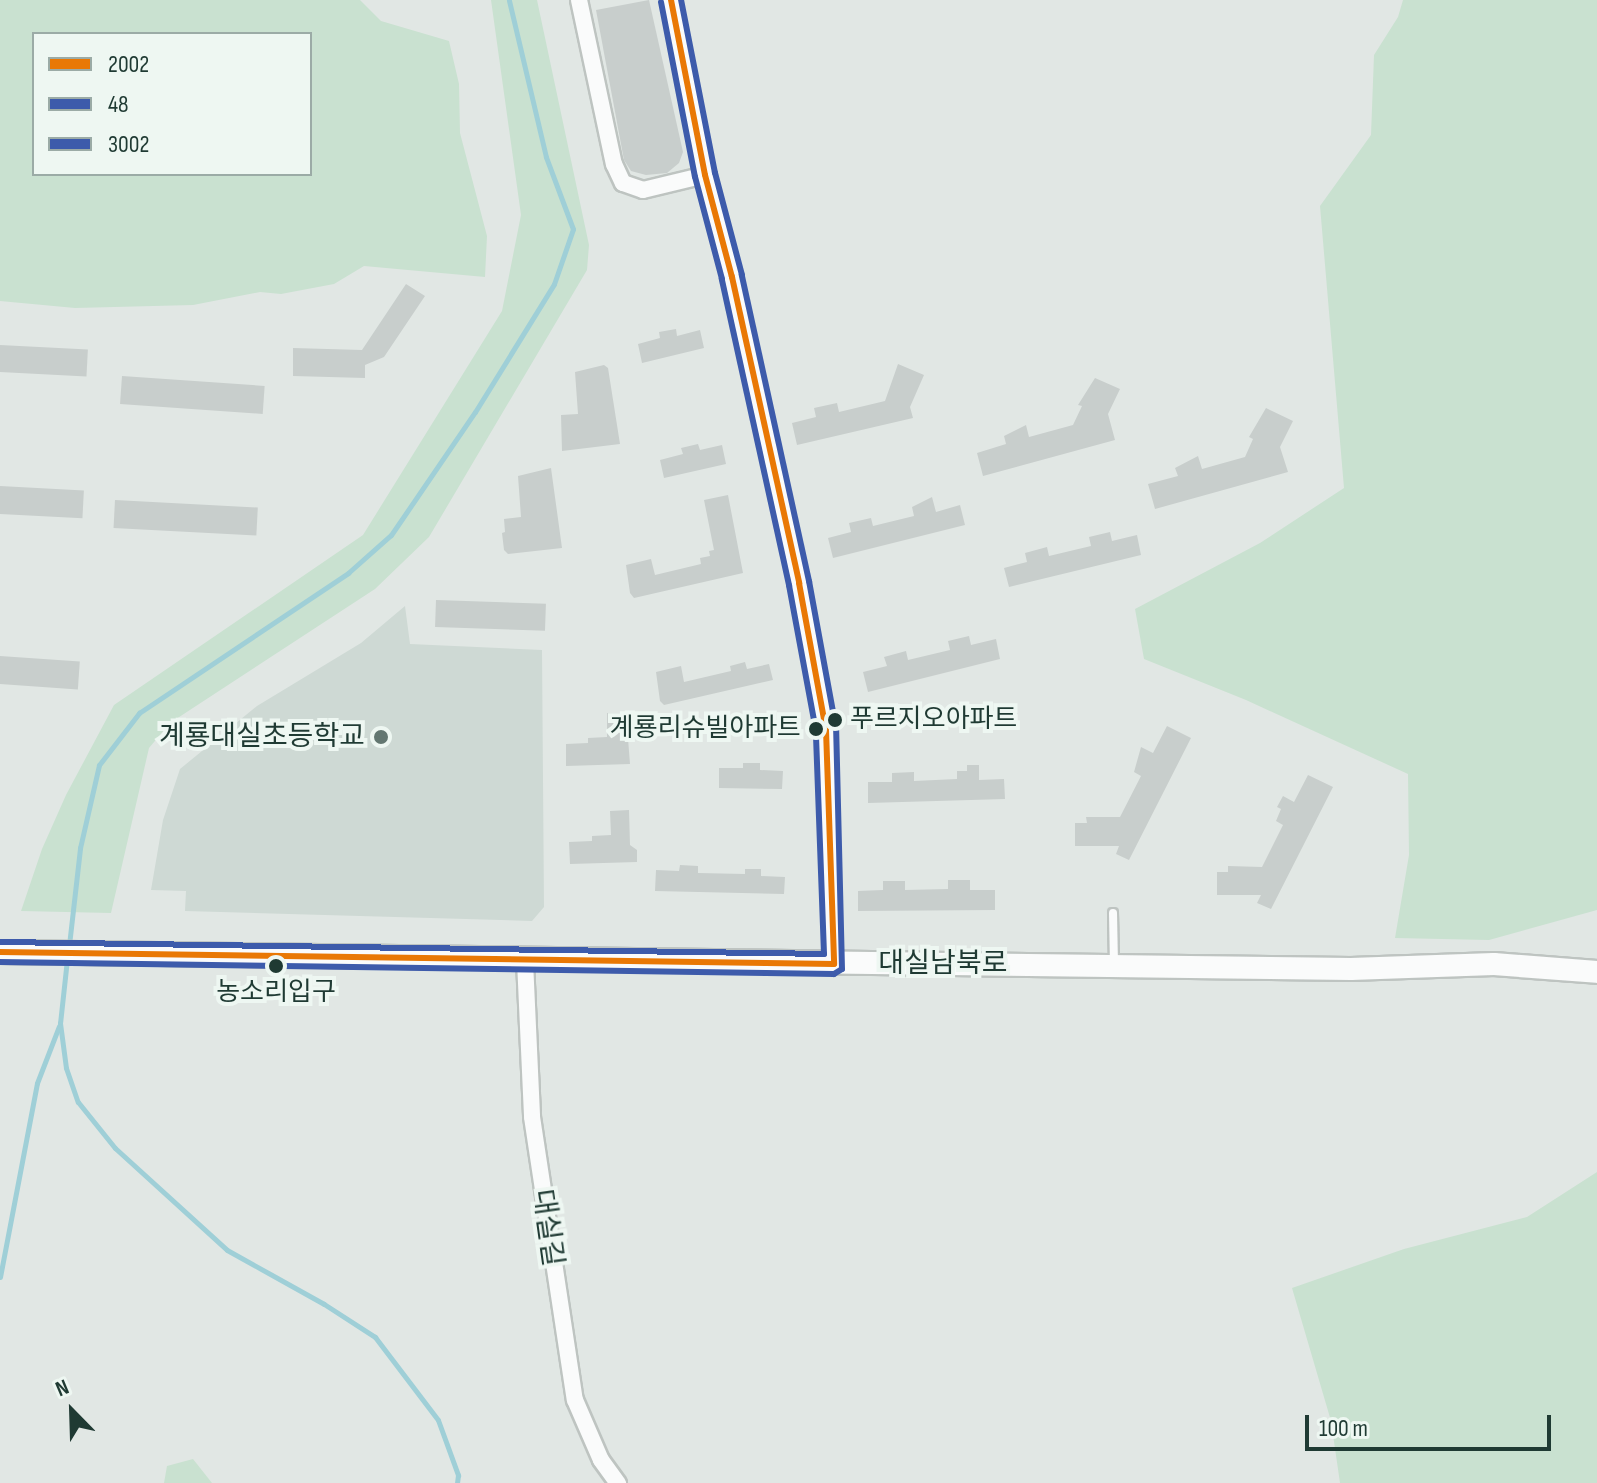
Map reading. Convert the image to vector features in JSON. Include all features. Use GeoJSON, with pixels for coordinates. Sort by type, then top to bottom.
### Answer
{"type":"FeatureCollection","features":[{"type":"Feature","properties":{"kind":"street"},"geometry":{"type":"LineString","coordinates":[[579,0],[614,164],[623,183],[643,190],[705,175]]}},
{"type":"Feature","properties":{"kind":"street"},"geometry":{"type":"LineString","coordinates":[[671,0],[705,175],[748,347],[826,730],[834,964]]}},
{"type":"Feature","properties":{"kind":"street","name":"대실남북로"},"geometry":{"type":"LineString","coordinates":[[6,953],[1351,969],[1494,964],[1597,972]]}},
{"type":"Feature","properties":{"kind":"street","name":"대실길"},"geometry":{"type":"LineString","coordinates":[[525,961],[532,1117],[575,1400],[601,1460],[618,1483]]}},
{"type":"Feature","properties":{"kind":"lane"},"geometry":{"type":"LineString","coordinates":[[1113,913],[1114,964]]}},
{"type":"Feature","properties":{"kind":"shaded area","name":"계룡대실초등학교"},"geometry":{"type":"Polygon","coordinates":[[[405,606],[410,644],[542,650],[544,907],[532,921],[185,911],[186,891],[151,890],[163,820],[180,769],[257,706],[361,643],[405,606]]]}},
{"type":"Feature","properties":{"kind":"green space"},"geometry":{"type":"Polygon","coordinates":[[[0,0],[360,0],[381,21],[449,41],[459,84],[460,133],[487,236],[485,277],[364,266],[334,284],[281,294],[260,292],[193,305],[75,308],[0,301],[0,0]]]}},
{"type":"Feature","properties":{"kind":"green space"},"geometry":{"type":"Polygon","coordinates":[[[491,0],[537,0],[589,245],[587,270],[429,537],[375,589],[170,723],[149,748],[111,913],[21,911],[42,849],[66,795],[114,705],[363,535],[502,311],[521,215],[491,0]]]}},
{"type":"Feature","properties":{"kind":"green space"},"geometry":{"type":"Polygon","coordinates":[[[1403,0],[1597,0],[1597,910],[1489,940],[1395,938],[1409,855],[1408,774],[1246,700],[1144,659],[1135,609],[1260,543],[1344,488],[1320,206],[1371,135],[1374,55],[1398,17],[1403,0]]]}},
{"type":"Feature","properties":{"kind":"green space"},"geometry":{"type":"Polygon","coordinates":[[[1597,1172],[1597,1483],[1340,1483],[1331,1421],[1292,1288],[1404,1249],[1527,1217],[1597,1172]]]}},
{"type":"Feature","properties":{"kind":"green space"},"geometry":{"type":"Polygon","coordinates":[[[193,1459],[212,1483],[164,1483],[167,1466],[193,1459]]]}},
{"type":"Feature","properties":{"kind":"building"},"geometry":{"type":"Polygon","coordinates":[[[649,0],[683,152],[679,163],[667,173],[646,175],[631,171],[624,160],[596,10],[649,0]]]}},
{"type":"Feature","properties":{"kind":"building"},"geometry":{"type":"Polygon","coordinates":[[[406,284],[425,296],[384,357],[365,365],[365,378],[293,376],[293,348],[362,350],[406,284]]]}},
{"type":"Feature","properties":{"kind":"building"},"geometry":{"type":"Polygon","coordinates":[[[676,329],[677,336],[700,330],[704,348],[642,363],[638,344],[660,338],[659,332],[676,329]]]}},
{"type":"Feature","properties":{"kind":"building"},"geometry":{"type":"Polygon","coordinates":[[[0,345],[88,350],[86,377],[0,372],[0,345]]]}},
{"type":"Feature","properties":{"kind":"building"},"geometry":{"type":"Polygon","coordinates":[[[898,364],[924,375],[910,407],[913,418],[797,445],[792,423],[816,417],[814,408],[837,403],[839,412],[885,401],[898,364]]]}},
{"type":"Feature","properties":{"kind":"building"},"geometry":{"type":"Polygon","coordinates":[[[604,365],[608,368],[620,444],[562,451],[561,415],[578,414],[575,372],[604,365]]]}},
{"type":"Feature","properties":{"kind":"building"},"geometry":{"type":"Polygon","coordinates":[[[122,376],[265,386],[263,414],[120,404],[122,376]]]}},
{"type":"Feature","properties":{"kind":"building"},"geometry":{"type":"Polygon","coordinates":[[[1095,378],[1120,389],[1108,414],[1115,440],[983,476],[977,453],[1006,444],[1004,436],[1026,425],[1029,437],[1073,425],[1082,406],[1078,405],[1095,378]]]}},
{"type":"Feature","properties":{"kind":"building"},"geometry":{"type":"Polygon","coordinates":[[[1266,408],[1293,421],[1280,447],[1288,472],[1155,509],[1148,484],[1178,476],[1175,468],[1198,456],[1202,469],[1245,457],[1253,439],[1249,437],[1266,408]]]}},
{"type":"Feature","properties":{"kind":"building"},"geometry":{"type":"Polygon","coordinates":[[[698,444],[700,450],[722,445],[726,464],[664,478],[660,460],[683,454],[681,448],[698,444]]]}},
{"type":"Feature","properties":{"kind":"building"},"geometry":{"type":"Polygon","coordinates":[[[551,468],[562,548],[508,554],[504,550],[502,533],[505,532],[504,519],[521,517],[518,476],[551,468]]]}},
{"type":"Feature","properties":{"kind":"building"},"geometry":{"type":"Polygon","coordinates":[[[0,486],[84,490],[82,518],[0,514],[0,486]]]}},
{"type":"Feature","properties":{"kind":"building"},"geometry":{"type":"Polygon","coordinates":[[[728,495],[743,573],[634,598],[630,593],[626,565],[651,559],[655,575],[701,564],[700,558],[710,556],[709,551],[714,550],[704,500],[728,495]]]}},
{"type":"Feature","properties":{"kind":"building"},"geometry":{"type":"Polygon","coordinates":[[[932,497],[936,512],[960,505],[965,525],[833,558],[828,538],[851,532],[849,523],[871,518],[873,526],[914,516],[912,507],[932,497]]]}},
{"type":"Feature","properties":{"kind":"building"},"geometry":{"type":"Polygon","coordinates":[[[115,500],[258,507],[256,535],[114,528],[115,500]]]}},
{"type":"Feature","properties":{"kind":"building"},"geometry":{"type":"Polygon","coordinates":[[[1110,532],[1112,541],[1137,535],[1141,555],[1009,587],[1004,568],[1027,562],[1025,553],[1047,547],[1049,556],[1091,546],[1089,537],[1110,532]]]}},
{"type":"Feature","properties":{"kind":"building"},"geometry":{"type":"Polygon","coordinates":[[[436,600],[546,604],[545,631],[435,627],[436,600]]]}},
{"type":"Feature","properties":{"kind":"building"},"geometry":{"type":"Polygon","coordinates":[[[969,636],[971,645],[996,639],[1000,659],[868,692],[863,672],[887,666],[884,657],[906,651],[908,660],[950,650],[948,641],[969,636]]]}},
{"type":"Feature","properties":{"kind":"building"},"geometry":{"type":"Polygon","coordinates":[[[0,656],[80,662],[78,690],[0,684],[0,656]]]}},
{"type":"Feature","properties":{"kind":"building"},"geometry":{"type":"Polygon","coordinates":[[[745,662],[747,669],[769,664],[773,680],[664,705],[660,701],[656,672],[681,666],[684,682],[731,671],[730,666],[745,662]]]}},
{"type":"Feature","properties":{"kind":"building"},"geometry":{"type":"Polygon","coordinates":[[[607,713],[626,713],[630,764],[566,766],[566,744],[588,743],[588,738],[607,737],[607,713]]]}},
{"type":"Feature","properties":{"kind":"building"},"geometry":{"type":"Polygon","coordinates":[[[1167,726],[1191,738],[1129,860],[1116,854],[1119,846],[1075,846],[1075,823],[1087,823],[1086,817],[1120,817],[1141,776],[1134,772],[1141,747],[1153,753],[1167,726]]]}},
{"type":"Feature","properties":{"kind":"building"},"geometry":{"type":"Polygon","coordinates":[[[743,763],[760,763],[760,770],[783,771],[782,789],[719,788],[719,768],[743,768],[743,763]]]}},
{"type":"Feature","properties":{"kind":"building"},"geometry":{"type":"Polygon","coordinates":[[[967,765],[979,765],[979,780],[1004,779],[1005,799],[868,803],[868,782],[892,782],[892,773],[914,772],[914,781],[957,779],[957,771],[967,771],[967,765]]]}},
{"type":"Feature","properties":{"kind":"building"},"geometry":{"type":"Polygon","coordinates":[[[1308,775],[1333,787],[1271,909],[1257,903],[1261,895],[1217,895],[1217,872],[1228,872],[1228,866],[1262,867],[1283,825],[1276,821],[1281,809],[1277,807],[1283,796],[1294,802],[1308,775]]]}},
{"type":"Feature","properties":{"kind":"building"},"geometry":{"type":"Polygon","coordinates":[[[629,810],[630,845],[637,850],[637,862],[570,864],[569,842],[592,841],[592,836],[611,835],[610,811],[629,810]]]}},
{"type":"Feature","properties":{"kind":"building"},"geometry":{"type":"Polygon","coordinates":[[[680,865],[698,866],[698,873],[745,874],[745,869],[761,869],[761,876],[785,877],[784,894],[655,891],[656,870],[679,871],[680,865]]]}},
{"type":"Feature","properties":{"kind":"building"},"geometry":{"type":"Polygon","coordinates":[[[948,880],[970,880],[970,890],[995,890],[995,910],[858,911],[858,891],[883,890],[883,881],[905,881],[905,890],[948,889],[948,880]]]}},
{"type":"Feature","properties":{"kind":"waterway"},"geometry":{"type":"LineString","coordinates":[[69,945],[80,848],[99,765],[139,713],[348,573],[391,535],[475,412],[554,284],[573,229],[546,157],[509,0]]}},
{"type":"Feature","properties":{"kind":"waterway"},"geometry":{"type":"LineString","coordinates":[[67,959],[60,1023],[66,1068],[78,1102],[115,1148],[227,1250],[324,1304],[375,1337],[438,1420],[458,1475],[457,1483]]}},
{"type":"Feature","properties":{"kind":"waterway"},"geometry":{"type":"LineString","coordinates":[[0,1277],[37,1083],[59,1026]]}},
{"type":"Feature","properties":{"kind":"transit line","name":"2002"},"geometry":{"type":"LineString","coordinates":[[671,0],[705,175],[732,277],[799,583],[826,730],[834,964]]}},
{"type":"Feature","properties":{"kind":"transit line","name":"48"},"geometry":{"type":"LineString","coordinates":[[0,962],[834,974],[842,969],[836,728],[809,581],[742,275],[715,173],[681,0]]}},
{"type":"Feature","properties":{"kind":"transit line","name":"3002"},"geometry":{"type":"LineString","coordinates":[[0,942],[824,954],[816,731],[789,585],[722,279],[695,177],[661,2]]}},
{"type":"Feature","properties":{"kind":"transit line","name":"2002"},"geometry":{"type":"LineString","coordinates":[[0,952],[834,964]]}},
{"type":"Feature","properties":{"kind":"place","name":"푸르지오아파트"},"geometry":{"type":"Point","coordinates":[835,720]}},
{"type":"Feature","properties":{"kind":"place","name":"계룡리슈빌아파트"},"geometry":{"type":"Point","coordinates":[816,729]}},
{"type":"Feature","properties":{"kind":"place","name":"계룡대실초등학교"},"geometry":{"type":"Point","coordinates":[381,737]}},
{"type":"Feature","properties":{"kind":"place","name":"농소리입구"},"geometry":{"type":"Point","coordinates":[276,966]}}]}
